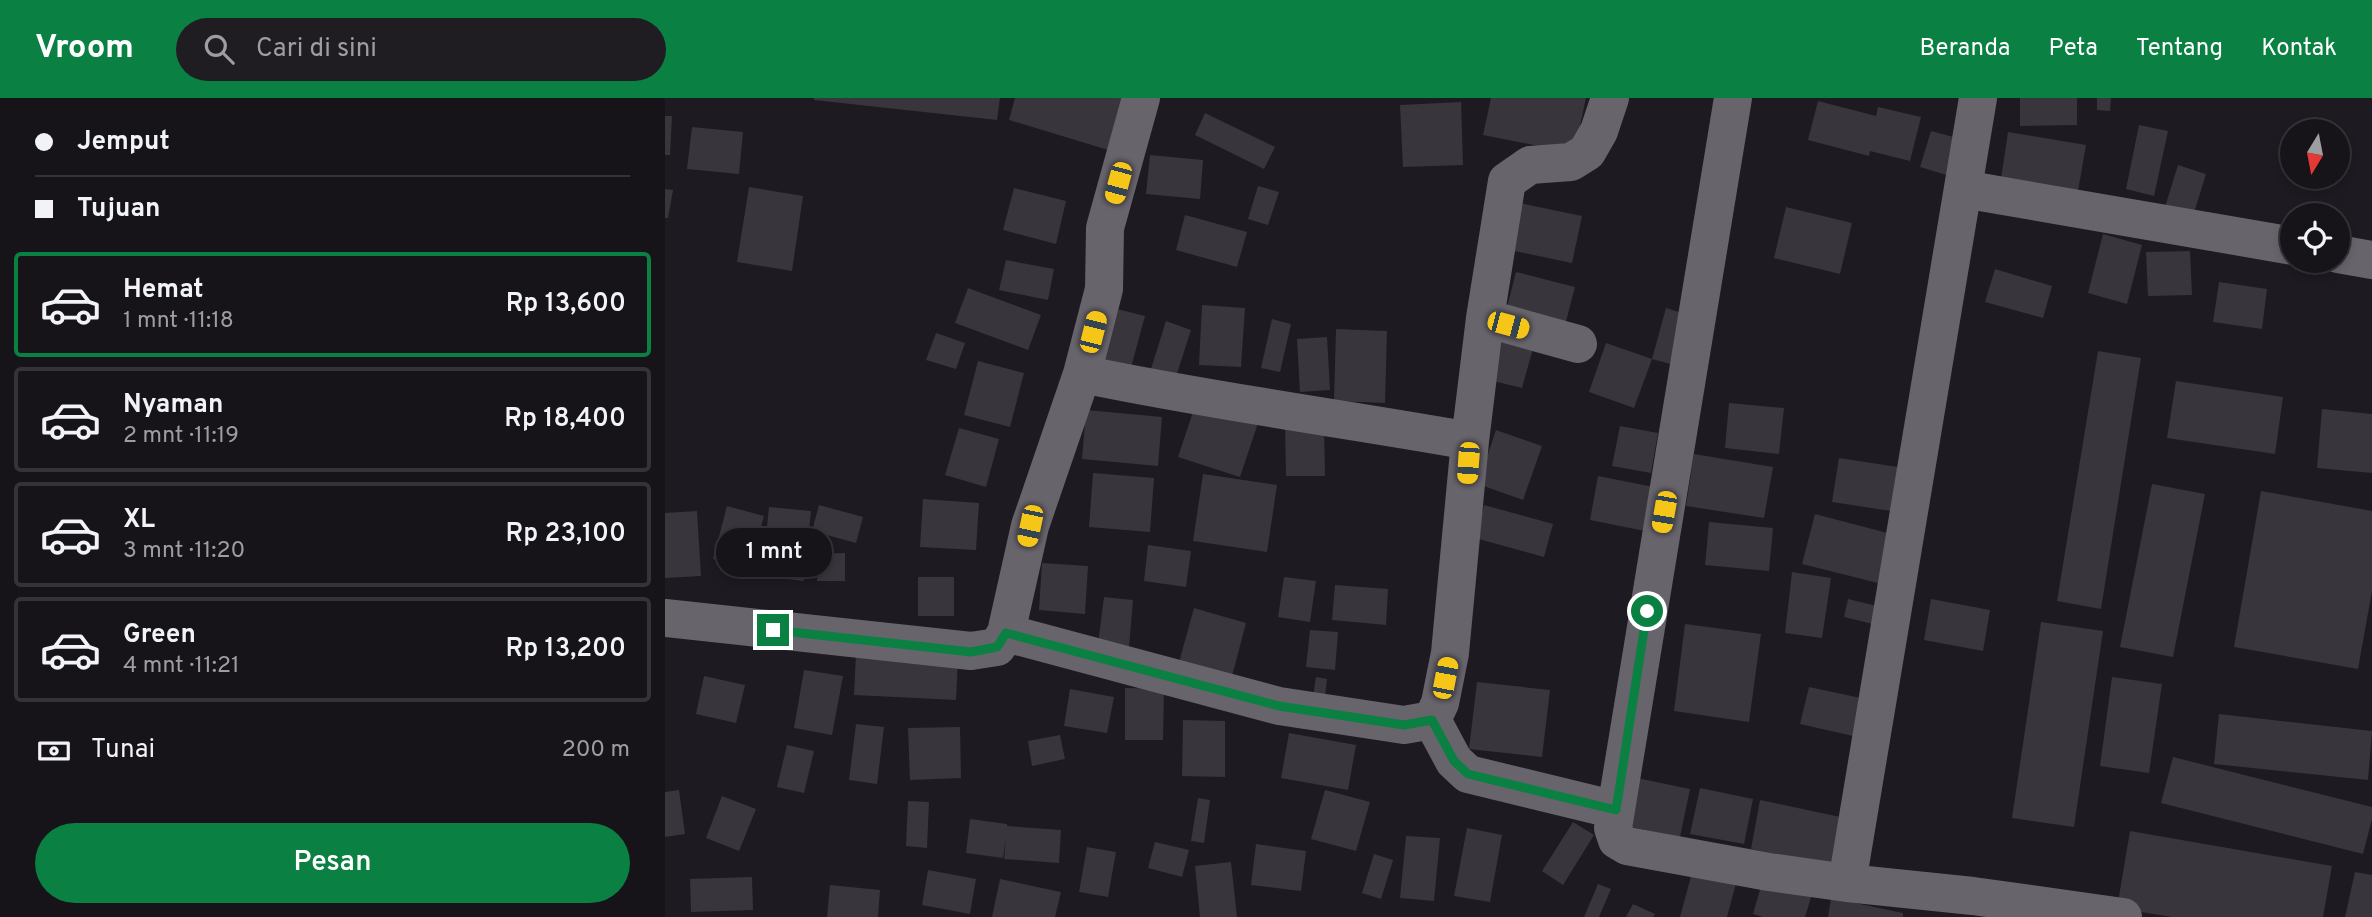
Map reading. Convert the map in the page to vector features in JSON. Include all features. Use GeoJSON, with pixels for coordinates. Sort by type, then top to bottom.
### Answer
{"type":"FeatureCollection","features":[{"type":"Feature","properties":{"kind":"street"},"geometry":{"type":"LineString","coordinates":[[665,618],[971,652],[997,647],[1006,633],[1030,526],[1082,374],[1104,289],[1105,228],[1141,98]]}},
{"type":"Feature","properties":{"kind":"street"},"geometry":{"type":"LineString","coordinates":[[1432,720],[1440,703],[1450,653],[1470,441],[1485,318],[1507,181],[1530,165],[1571,162],[1587,152],[1599,131],[1611,98]]}},
{"type":"Feature","properties":{"kind":"street"},"geometry":{"type":"LineString","coordinates":[[1733,98],[1616,810],[1614,833],[1617,840],[1627,846],[1769,872],[2123,917]]}},
{"type":"Feature","properties":{"kind":"street"},"geometry":{"type":"LineString","coordinates":[[1847,883],[1978,98]]}},
{"type":"Feature","properties":{"kind":"street"},"geometry":{"type":"LineString","coordinates":[[1963,189],[2280,244]]}},
{"type":"Feature","properties":{"kind":"street"},"geometry":{"type":"LineString","coordinates":[[2350,256],[2372,260]]}},
{"type":"Feature","properties":{"kind":"street"},"geometry":{"type":"LineString","coordinates":[[1485,318],[1578,344]]}},
{"type":"Feature","properties":{"kind":"street"},"geometry":{"type":"LineString","coordinates":[[1082,374],[1172,393],[1255,404],[1470,441]]}},
{"type":"Feature","properties":{"kind":"street"},"geometry":{"type":"LineString","coordinates":[[1006,633],[1279,706],[1404,725],[1432,720]]}},
{"type":"Feature","properties":{"kind":"street"},"geometry":{"type":"LineString","coordinates":[[1432,720],[1454,761],[1468,774],[1616,810]]}},
{"type":"Feature","properties":{"kind":"building"},"geometry":{"type":"Polygon","coordinates":[[[814,98],[1000,98],[997,120],[814,98]]]}},
{"type":"Feature","properties":{"kind":"building"},"geometry":{"type":"Polygon","coordinates":[[[1015,98],[1123,98],[1118,153],[1009,120],[1015,98]]]}},
{"type":"Feature","properties":{"kind":"building"},"geometry":{"type":"Polygon","coordinates":[[[1491,98],[1586,98],[1574,153],[1483,135],[1491,98]]]}},
{"type":"Feature","properties":{"kind":"building"},"geometry":{"type":"Polygon","coordinates":[[[2020,98],[2077,98],[2077,125],[2020,126],[2020,98]]]}},
{"type":"Feature","properties":{"kind":"building"},"geometry":{"type":"Polygon","coordinates":[[[2097,98],[2111,98],[2110,111],[2097,110],[2097,98]]]}},
{"type":"Feature","properties":{"kind":"building"},"geometry":{"type":"Polygon","coordinates":[[[1818,101],[1876,116],[1878,107],[1921,117],[1910,161],[1870,151],[1869,156],[1808,140],[1818,101]]]}},
{"type":"Feature","properties":{"kind":"building"},"geometry":{"type":"Polygon","coordinates":[[[1461,102],[1463,165],[1403,167],[1400,105],[1461,102]]]}},
{"type":"Feature","properties":{"kind":"building"},"geometry":{"type":"Polygon","coordinates":[[[1205,113],[1275,147],[1264,169],[1195,135],[1205,113]]]}},
{"type":"Feature","properties":{"kind":"building"},"geometry":{"type":"Polygon","coordinates":[[[665,116],[672,116],[670,155],[665,155],[665,116]]]}},
{"type":"Feature","properties":{"kind":"building"},"geometry":{"type":"Polygon","coordinates":[[[2139,125],[2168,131],[2154,196],[2126,189],[2139,125]]]}},
{"type":"Feature","properties":{"kind":"building"},"geometry":{"type":"Polygon","coordinates":[[[692,127],[743,132],[739,174],[687,169],[692,127]]]}},
{"type":"Feature","properties":{"kind":"building"},"geometry":{"type":"Polygon","coordinates":[[[1931,131],[1961,139],[1950,176],[1920,167],[1931,131]]]}},
{"type":"Feature","properties":{"kind":"building"},"geometry":{"type":"Polygon","coordinates":[[[2008,132],[2086,145],[2078,191],[2001,179],[2008,132]]]}},
{"type":"Feature","properties":{"kind":"building"},"geometry":{"type":"Polygon","coordinates":[[[1150,155],[1203,160],[1200,199],[1146,194],[1150,155]]]}},
{"type":"Feature","properties":{"kind":"building"},"geometry":{"type":"Polygon","coordinates":[[[2178,165],[2206,174],[2193,216],[2165,207],[2178,165]]]}},
{"type":"Feature","properties":{"kind":"building"},"geometry":{"type":"Polygon","coordinates":[[[1258,186],[1279,192],[1268,225],[1248,219],[1258,186]]]}},
{"type":"Feature","properties":{"kind":"building"},"geometry":{"type":"Polygon","coordinates":[[[749,187],[803,196],[792,271],[737,262],[749,187]]]}},
{"type":"Feature","properties":{"kind":"building"},"geometry":{"type":"Polygon","coordinates":[[[1014,188],[1066,201],[1056,244],[1003,230],[1014,188]]]}},
{"type":"Feature","properties":{"kind":"building"},"geometry":{"type":"Polygon","coordinates":[[[665,189],[673,190],[668,218],[665,218],[665,189]]]}},
{"type":"Feature","properties":{"kind":"building"},"geometry":{"type":"Polygon","coordinates":[[[1510,201],[1582,216],[1572,263],[1500,248],[1510,201]]]}},
{"type":"Feature","properties":{"kind":"building"},"geometry":{"type":"Polygon","coordinates":[[[1786,207],[1852,223],[1840,274],[1774,258],[1786,207]]]}},
{"type":"Feature","properties":{"kind":"building"},"geometry":{"type":"Polygon","coordinates":[[[1185,215],[1247,232],[1237,267],[1176,250],[1185,215]]]}},
{"type":"Feature","properties":{"kind":"building"},"geometry":{"type":"Polygon","coordinates":[[[2103,234],[2142,245],[2127,304],[2088,293],[2103,234]]]}},
{"type":"Feature","properties":{"kind":"building"},"geometry":{"type":"Polygon","coordinates":[[[2190,251],[2192,295],[2148,296],[2146,252],[2190,251]]]}},
{"type":"Feature","properties":{"kind":"building"},"geometry":{"type":"Polygon","coordinates":[[[1006,260],[1054,269],[1048,300],[999,290],[1006,260]]]}},
{"type":"Feature","properties":{"kind":"building"},"geometry":{"type":"Polygon","coordinates":[[[1995,269],[2052,286],[2043,318],[1985,302],[1995,269]]]}},
{"type":"Feature","properties":{"kind":"building"},"geometry":{"type":"Polygon","coordinates":[[[1516,272],[1575,287],[1563,333],[1504,319],[1516,272]]]}},
{"type":"Feature","properties":{"kind":"building"},"geometry":{"type":"Polygon","coordinates":[[[2219,282],[2267,289],[2262,329],[2213,322],[2219,282]]]}},
{"type":"Feature","properties":{"kind":"building"},"geometry":{"type":"Polygon","coordinates":[[[968,288],[1041,315],[1028,350],[955,323],[968,288]]]}},
{"type":"Feature","properties":{"kind":"building"},"geometry":{"type":"Polygon","coordinates":[[[1202,305],[1245,308],[1241,367],[1199,365],[1202,305]]]}},
{"type":"Feature","properties":{"kind":"building"},"geometry":{"type":"Polygon","coordinates":[[[1113,308],[1145,316],[1130,371],[1098,362],[1113,308]]]}},
{"type":"Feature","properties":{"kind":"building"},"geometry":{"type":"Polygon","coordinates":[[[1666,308],[1692,316],[1678,366],[1652,359],[1666,308]]]}},
{"type":"Feature","properties":{"kind":"building"},"geometry":{"type":"Polygon","coordinates":[[[1272,319],[1291,324],[1280,372],[1261,368],[1272,319]]]}},
{"type":"Feature","properties":{"kind":"building"},"geometry":{"type":"Polygon","coordinates":[[[1166,321],[1191,330],[1175,380],[1150,372],[1166,321]]]}},
{"type":"Feature","properties":{"kind":"building"},"geometry":{"type":"Polygon","coordinates":[[[1336,329],[1387,331],[1385,403],[1334,401],[1336,329]]]}},
{"type":"Feature","properties":{"kind":"building"},"geometry":{"type":"Polygon","coordinates":[[[936,333],[965,343],[956,369],[926,360],[936,333]]]}},
{"type":"Feature","properties":{"kind":"building"},"geometry":{"type":"Polygon","coordinates":[[[1499,336],[1534,345],[1522,388],[1489,380],[1499,336]]]}},
{"type":"Feature","properties":{"kind":"building"},"geometry":{"type":"Polygon","coordinates":[[[1327,337],[1330,390],[1300,392],[1297,339],[1327,337]]]}},
{"type":"Feature","properties":{"kind":"building"},"geometry":{"type":"Polygon","coordinates":[[[1606,343],[1652,359],[1634,408],[1589,392],[1606,343]]]}},
{"type":"Feature","properties":{"kind":"building"},"geometry":{"type":"Polygon","coordinates":[[[2098,351],[2141,358],[2101,609],[2057,601],[2098,351]]]}},
{"type":"Feature","properties":{"kind":"building"},"geometry":{"type":"Polygon","coordinates":[[[978,361],[1024,373],[1010,427],[964,415],[978,361]]]}},
{"type":"Feature","properties":{"kind":"building"},"geometry":{"type":"Polygon","coordinates":[[[2176,381],[2283,397],[2275,454],[2167,438],[2176,381]]]}},
{"type":"Feature","properties":{"kind":"building"},"geometry":{"type":"Polygon","coordinates":[[[1197,400],[1259,420],[1240,477],[1178,457],[1197,400]]]}},
{"type":"Feature","properties":{"kind":"building"},"geometry":{"type":"Polygon","coordinates":[[[1729,403],[1784,408],[1779,454],[1725,448],[1729,403]]]}},
{"type":"Feature","properties":{"kind":"building"},"geometry":{"type":"Polygon","coordinates":[[[2322,409],[2372,414],[2372,473],[2317,468],[2322,409]]]}},
{"type":"Feature","properties":{"kind":"building"},"geometry":{"type":"Polygon","coordinates":[[[1086,410],[1162,417],[1158,466],[1082,459],[1086,410]]]}},
{"type":"Feature","properties":{"kind":"building"},"geometry":{"type":"Polygon","coordinates":[[[1285,424],[1324,424],[1325,476],[1286,476],[1285,424]]]}},
{"type":"Feature","properties":{"kind":"building"},"geometry":{"type":"Polygon","coordinates":[[[1620,426],[1658,433],[1651,473],[1612,466],[1620,426]]]}},
{"type":"Feature","properties":{"kind":"building"},"geometry":{"type":"Polygon","coordinates":[[[959,428],[999,439],[986,487],[945,475],[959,428]]]}},
{"type":"Feature","properties":{"kind":"building"},"geometry":{"type":"Polygon","coordinates":[[[1496,430],[1542,446],[1523,500],[1478,484],[1496,430]]]}},
{"type":"Feature","properties":{"kind":"building"},"geometry":{"type":"Polygon","coordinates":[[[1694,454],[1773,467],[1764,518],[1686,506],[1694,454]]]}},
{"type":"Feature","properties":{"kind":"building"},"geometry":{"type":"Polygon","coordinates":[[[1839,458],[1898,467],[1891,511],[1832,502],[1839,458]]]}},
{"type":"Feature","properties":{"kind":"building"},"geometry":{"type":"Polygon","coordinates":[[[1093,473],[1154,478],[1150,532],[1089,527],[1093,473]]]}},
{"type":"Feature","properties":{"kind":"building"},"geometry":{"type":"Polygon","coordinates":[[[1203,474],[1277,485],[1267,552],[1193,541],[1203,474]]]}},
{"type":"Feature","properties":{"kind":"building"},"geometry":{"type":"Polygon","coordinates":[[[1598,476],[1659,488],[1650,532],[1590,520],[1598,476]]]}},
{"type":"Feature","properties":{"kind":"building"},"geometry":{"type":"Polygon","coordinates":[[[2152,484],[2205,494],[2173,657],[2120,647],[2152,484]]]}},
{"type":"Feature","properties":{"kind":"building"},"geometry":{"type":"Polygon","coordinates":[[[2261,491],[2372,511],[2372,591],[2358,669],[2234,647],[2261,491]]]}},
{"type":"Feature","properties":{"kind":"building"},"geometry":{"type":"Polygon","coordinates":[[[923,499],[979,503],[976,550],[920,547],[923,499]]]}},
{"type":"Feature","properties":{"kind":"building"},"geometry":{"type":"Polygon","coordinates":[[[819,505],[863,517],[856,543],[812,531],[819,505]]]}},
{"type":"Feature","properties":{"kind":"building"},"geometry":{"type":"Polygon","coordinates":[[[1484,505],[1553,524],[1544,557],[1475,538],[1484,505]]]}},
{"type":"Feature","properties":{"kind":"building"},"geometry":{"type":"Polygon","coordinates":[[[727,506],[764,516],[749,569],[713,559],[727,506]]]}},
{"type":"Feature","properties":{"kind":"building"},"geometry":{"type":"Polygon","coordinates":[[[769,507],[811,511],[804,581],[762,576],[769,507]]]}},
{"type":"Feature","properties":{"kind":"building"},"geometry":{"type":"Polygon","coordinates":[[[697,511],[701,576],[665,578],[665,513],[697,511]]]}},
{"type":"Feature","properties":{"kind":"building"},"geometry":{"type":"Polygon","coordinates":[[[1815,514],[1895,535],[1882,584],[1802,564],[1815,514]]]}},
{"type":"Feature","properties":{"kind":"building"},"geometry":{"type":"Polygon","coordinates":[[[1709,522],[1773,528],[1769,571],[1705,565],[1709,522]]]}},
{"type":"Feature","properties":{"kind":"building"},"geometry":{"type":"Polygon","coordinates":[[[1148,545],[1191,551],[1186,587],[1144,581],[1148,545]]]}},
{"type":"Feature","properties":{"kind":"building"},"geometry":{"type":"Polygon","coordinates":[[[845,553],[845,581],[817,581],[817,554],[845,553]]]}},
{"type":"Feature","properties":{"kind":"building"},"geometry":{"type":"Polygon","coordinates":[[[1042,563],[1088,566],[1085,614],[1039,610],[1042,563]]]}},
{"type":"Feature","properties":{"kind":"building"},"geometry":{"type":"Polygon","coordinates":[[[1792,572],[1831,578],[1822,638],[1785,633],[1792,572]]]}},
{"type":"Feature","properties":{"kind":"building"},"geometry":{"type":"Polygon","coordinates":[[[918,577],[954,577],[954,616],[918,616],[918,577]]]}},
{"type":"Feature","properties":{"kind":"building"},"geometry":{"type":"Polygon","coordinates":[[[1284,577],[1316,581],[1310,622],[1278,617],[1284,577]]]}},
{"type":"Feature","properties":{"kind":"building"},"geometry":{"type":"Polygon","coordinates":[[[1335,585],[1388,589],[1386,625],[1332,620],[1335,585]]]}},
{"type":"Feature","properties":{"kind":"building"},"geometry":{"type":"Polygon","coordinates":[[[1104,597],[1133,600],[1129,647],[1098,644],[1104,597]]]}},
{"type":"Feature","properties":{"kind":"building"},"geometry":{"type":"Polygon","coordinates":[[[1848,599],[1877,606],[1873,624],[1844,617],[1848,599]]]}},
{"type":"Feature","properties":{"kind":"building"},"geometry":{"type":"Polygon","coordinates":[[[1931,599],[1990,610],[1983,651],[1924,640],[1931,599]]]}},
{"type":"Feature","properties":{"kind":"building"},"geometry":{"type":"Polygon","coordinates":[[[1194,608],[1246,623],[1231,680],[1178,666],[1194,608]]]}},
{"type":"Feature","properties":{"kind":"building"},"geometry":{"type":"Polygon","coordinates":[[[2041,622],[2103,631],[2074,827],[2012,818],[2041,622]]]}},
{"type":"Feature","properties":{"kind":"building"},"geometry":{"type":"Polygon","coordinates":[[[1685,624],[1761,634],[1749,722],[1674,711],[1685,624]]]}},
{"type":"Feature","properties":{"kind":"building"},"geometry":{"type":"Polygon","coordinates":[[[1310,630],[1338,632],[1335,670],[1306,667],[1310,630]]]}},
{"type":"Feature","properties":{"kind":"building"},"geometry":{"type":"Polygon","coordinates":[[[856,654],[958,659],[956,700],[854,695],[856,654]]]}},
{"type":"Feature","properties":{"kind":"building"},"geometry":{"type":"Polygon","coordinates":[[[804,670],[843,676],[832,735],[794,728],[804,670]]]}},
{"type":"Feature","properties":{"kind":"building"},"geometry":{"type":"Polygon","coordinates":[[[704,676],[745,685],[736,723],[696,714],[704,676]]]}},
{"type":"Feature","properties":{"kind":"building"},"geometry":{"type":"Polygon","coordinates":[[[1316,677],[1327,679],[1324,704],[1312,703],[1316,677]]]}},
{"type":"Feature","properties":{"kind":"building"},"geometry":{"type":"Polygon","coordinates":[[[2112,677],[2162,684],[2149,773],[2100,766],[2112,677]]]}},
{"type":"Feature","properties":{"kind":"building"},"geometry":{"type":"Polygon","coordinates":[[[1477,682],[1550,690],[1542,757],[1469,749],[1477,682]]]}},
{"type":"Feature","properties":{"kind":"building"},"geometry":{"type":"Polygon","coordinates":[[[1809,687],[1870,700],[1862,738],[1800,724],[1809,687]]]}},
{"type":"Feature","properties":{"kind":"building"},"geometry":{"type":"Polygon","coordinates":[[[1125,688],[1164,689],[1163,740],[1125,740],[1125,688]]]}},
{"type":"Feature","properties":{"kind":"building"},"geometry":{"type":"Polygon","coordinates":[[[1070,689],[1114,697],[1107,733],[1064,726],[1070,689]]]}},
{"type":"Feature","properties":{"kind":"building"},"geometry":{"type":"Polygon","coordinates":[[[2219,714],[2372,731],[2368,780],[2214,764],[2219,714]]]}},
{"type":"Feature","properties":{"kind":"building"},"geometry":{"type":"Polygon","coordinates":[[[1183,720],[1225,721],[1225,777],[1182,776],[1183,720]]]}},
{"type":"Feature","properties":{"kind":"building"},"geometry":{"type":"Polygon","coordinates":[[[856,724],[884,727],[877,784],[849,780],[856,724]]]}},
{"type":"Feature","properties":{"kind":"building"},"geometry":{"type":"Polygon","coordinates":[[[960,727],[961,778],[910,780],[908,728],[960,727]]]}},
{"type":"Feature","properties":{"kind":"building"},"geometry":{"type":"Polygon","coordinates":[[[1289,733],[1356,745],[1348,790],[1281,778],[1289,733]]]}},
{"type":"Feature","properties":{"kind":"building"},"geometry":{"type":"Polygon","coordinates":[[[1060,735],[1065,759],[1032,766],[1028,741],[1060,735]]]}},
{"type":"Feature","properties":{"kind":"building"},"geometry":{"type":"Polygon","coordinates":[[[787,745],[814,751],[804,793],[777,787],[787,745]]]}},
{"type":"Feature","properties":{"kind":"building"},"geometry":{"type":"Polygon","coordinates":[[[2173,757],[2372,807],[2372,819],[2363,854],[2161,803],[2173,757]]]}},
{"type":"Feature","properties":{"kind":"building"},"geometry":{"type":"Polygon","coordinates":[[[1637,778],[1690,789],[1680,837],[1626,826],[1637,778]]]}},
{"type":"Feature","properties":{"kind":"building"},"geometry":{"type":"Polygon","coordinates":[[[1700,788],[1753,799],[1744,844],[1690,834],[1700,788]]]}},
{"type":"Feature","properties":{"kind":"building"},"geometry":{"type":"Polygon","coordinates":[[[679,790],[685,834],[665,837],[665,792],[679,790]]]}},
{"type":"Feature","properties":{"kind":"building"},"geometry":{"type":"Polygon","coordinates":[[[1325,790],[1370,802],[1356,851],[1311,839],[1325,790]]]}},
{"type":"Feature","properties":{"kind":"building"},"geometry":{"type":"Polygon","coordinates":[[[722,796],[756,809],[739,851],[706,838],[722,796]]]}},
{"type":"Feature","properties":{"kind":"building"},"geometry":{"type":"Polygon","coordinates":[[[1198,798],[1210,800],[1204,843],[1191,841],[1198,798]]]}},
{"type":"Feature","properties":{"kind":"building"},"geometry":{"type":"Polygon","coordinates":[[[1760,800],[1850,819],[1840,867],[1751,849],[1760,800]]]}},
{"type":"Feature","properties":{"kind":"building"},"geometry":{"type":"Polygon","coordinates":[[[908,801],[929,802],[927,848],[906,846],[908,801]]]}},
{"type":"Feature","properties":{"kind":"building"},"geometry":{"type":"Polygon","coordinates":[[[970,819],[1007,826],[1061,830],[1059,863],[1004,859],[1006,838],[1003,858],[966,853],[970,819]]]}},
{"type":"Feature","properties":{"kind":"building"},"geometry":{"type":"Polygon","coordinates":[[[1573,822],[1594,835],[1563,885],[1542,871],[1573,822]]]}},
{"type":"Feature","properties":{"kind":"building"},"geometry":{"type":"Polygon","coordinates":[[[1467,828],[1502,835],[1490,902],[1454,896],[1467,828]]]}},
{"type":"Feature","properties":{"kind":"building"},"geometry":{"type":"Polygon","coordinates":[[[2130,831],[2332,866],[2323,917],[2172,917],[2117,908],[2130,831]]]}},
{"type":"Feature","properties":{"kind":"building"},"geometry":{"type":"Polygon","coordinates":[[[1406,836],[1440,838],[1434,901],[1400,898],[1406,836]]]}},
{"type":"Feature","properties":{"kind":"building"},"geometry":{"type":"Polygon","coordinates":[[[1155,842],[1189,850],[1182,877],[1148,868],[1155,842]]]}},
{"type":"Feature","properties":{"kind":"building"},"geometry":{"type":"Polygon","coordinates":[[[1256,844],[1306,851],[1301,891],[1251,885],[1256,844]]]}},
{"type":"Feature","properties":{"kind":"building"},"geometry":{"type":"Polygon","coordinates":[[[1087,847],[1116,852],[1108,897],[1079,892],[1087,847]]]}},
{"type":"Feature","properties":{"kind":"building"},"geometry":{"type":"Polygon","coordinates":[[[1374,854],[1393,860],[1381,899],[1362,893],[1374,854]]]}},
{"type":"Feature","properties":{"kind":"building"},"geometry":{"type":"Polygon","coordinates":[[[1231,862],[1237,917],[1200,917],[1195,866],[1231,862]]]}},
{"type":"Feature","properties":{"kind":"building"},"geometry":{"type":"Polygon","coordinates":[[[1693,869],[1737,880],[1727,917],[1680,917],[1693,869]]]}},
{"type":"Feature","properties":{"kind":"building"},"geometry":{"type":"Polygon","coordinates":[[[928,870],[976,879],[970,914],[922,905],[928,870]]]}},
{"type":"Feature","properties":{"kind":"building"},"geometry":{"type":"Polygon","coordinates":[[[2355,872],[2372,875],[2372,917],[2345,917],[2355,872]]]}},
{"type":"Feature","properties":{"kind":"building"},"geometry":{"type":"Polygon","coordinates":[[[1764,876],[1813,891],[1805,917],[1763,917],[1753,914],[1764,876]]]}},
{"type":"Feature","properties":{"kind":"building"},"geometry":{"type":"Polygon","coordinates":[[[752,877],[753,910],[691,912],[690,879],[752,877]]]}},
{"type":"Feature","properties":{"kind":"building"},"geometry":{"type":"Polygon","coordinates":[[[1000,879],[1061,892],[1055,917],[992,917],[1000,879]]]}},
{"type":"Feature","properties":{"kind":"building"},"geometry":{"type":"Polygon","coordinates":[[[1598,884],[1611,889],[1599,917],[1584,917],[1598,884]]]}},
{"type":"Feature","properties":{"kind":"building"},"geometry":{"type":"Polygon","coordinates":[[[830,885],[880,890],[878,917],[827,917],[830,885]]]}},
{"type":"Feature","properties":{"kind":"building"},"geometry":{"type":"Polygon","coordinates":[[[1831,898],[1903,913],[1903,917],[1828,917],[1831,898]]]}},
{"type":"Feature","properties":{"kind":"building"},"geometry":{"type":"Polygon","coordinates":[[[1633,904],[1655,914],[1653,917],[1626,917],[1633,904]]]}},
{"type":"Feature","properties":{"kind":"route"},"geometry":{"type":"LineString","coordinates":[[773,630],[971,652],[997,647],[1006,633],[1279,706],[1404,725],[1432,720],[1454,761],[1468,774],[1616,810],[1647,611]]}}]}
